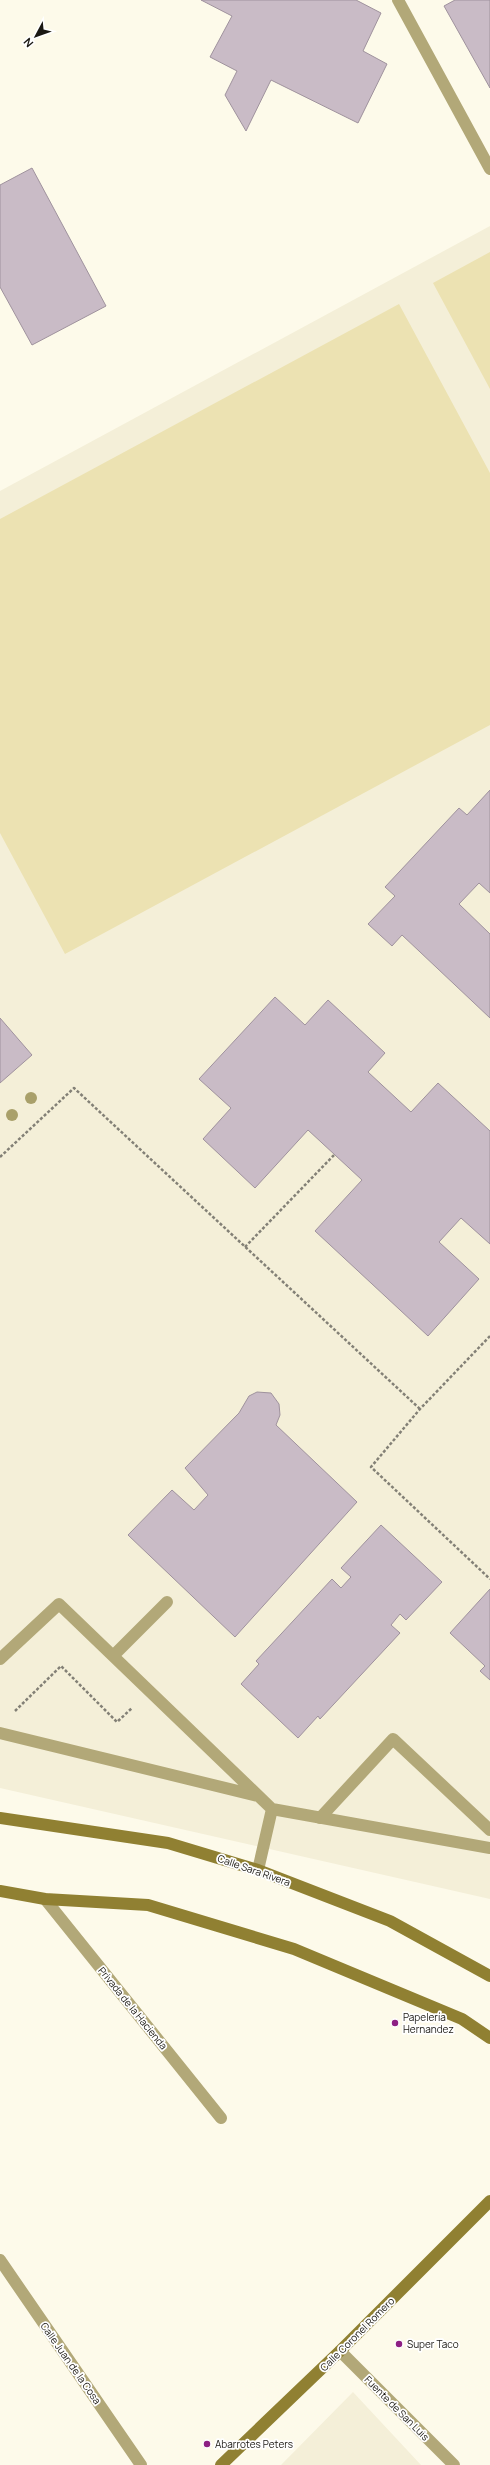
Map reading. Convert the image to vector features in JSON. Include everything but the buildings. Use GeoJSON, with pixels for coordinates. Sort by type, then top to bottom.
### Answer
{"type":"FeatureCollection","features":[{"type":"Feature","properties":{"kind":"street"},"geometry":{"type":"LineString","coordinates":[[398,0],[490,169]]}},
{"type":"Feature","properties":{"kind":"street"},"geometry":{"type":"LineString","coordinates":[[113,1656],[167,1602]]}},
{"type":"Feature","properties":{"kind":"street"},"geometry":{"type":"LineString","coordinates":[[0,1660],[59,1604],[272,1809],[490,1848]]}},
{"type":"Feature","properties":{"kind":"street"},"geometry":{"type":"LineString","coordinates":[[0,1733],[259,1797]]}},
{"type":"Feature","properties":{"kind":"street"},"geometry":{"type":"LineString","coordinates":[[320,1818],[393,1739],[490,1830]]}},
{"type":"Feature","properties":{"kind":"street"},"geometry":{"type":"LineString","coordinates":[[258,1870],[272,1809]]}},
{"type":"Feature","properties":{"kind":"street","name":"Calle Sara Rivera"},"geometry":{"type":"LineString","coordinates":[[0,1818],[168,1843],[258,1870],[390,1921],[490,1976]]}},
{"type":"Feature","properties":{"kind":"street"},"geometry":{"type":"LineString","coordinates":[[0,1891],[45,1899],[148,1905],[294,1948],[462,2019],[490,2038]]}},
{"type":"Feature","properties":{"kind":"street","name":"Privada de la Hacienda"},"geometry":{"type":"LineString","coordinates":[[45,1899],[221,2118]]}},
{"type":"Feature","properties":{"kind":"street","name":"Calle Coronel Romero"},"geometry":{"type":"LineString","coordinates":[[221,2465],[340,2351],[490,2201]]}},
{"type":"Feature","properties":{"kind":"street","name":"Calle Juan de la Cosa"},"geometry":{"type":"LineString","coordinates":[[0,2260],[141,2465]]}},
{"type":"Feature","properties":{"kind":"street","name":"Fuente de San Luis"},"geometry":{"type":"LineString","coordinates":[[340,2351],[454,2465]]}},
{"type":"Feature","properties":{"kind":"path"},"geometry":{"type":"LineString","coordinates":[[0,1157],[74,1088],[420,1409]]}},
{"type":"Feature","properties":{"kind":"path"},"geometry":{"type":"LineString","coordinates":[[245,1247],[335,1154]]}},
{"type":"Feature","properties":{"kind":"path"},"geometry":{"type":"LineString","coordinates":[[490,1336],[420,1409],[371,1467],[490,1579]]}},
{"type":"Feature","properties":{"kind":"path"},"geometry":{"type":"LineString","coordinates":[[11,1715],[61,1666],[117,1722],[150,1691]]}},
{"type":"Feature","properties":{"kind":"shaded area"},"geometry":{"type":"Polygon","coordinates":[[[490,226],[490,1899],[0,1788],[0,491],[490,226]]]}},
{"type":"Feature","properties":{"kind":"shaded area"},"geometry":{"type":"Polygon","coordinates":[[[490,252],[490,389],[433,283],[490,252]]]}},
{"type":"Feature","properties":{"kind":"shaded area"},"geometry":{"type":"Polygon","coordinates":[[[399,304],[490,473],[490,725],[65,954],[0,833],[0,519],[399,304]]]}},
{"type":"Feature","properties":{"kind":"shaded area"},"geometry":{"type":"Polygon","coordinates":[[[353,2392],[421,2465],[281,2465],[353,2392]]]}},
{"type":"Feature","properties":{"kind":"place","name":"Papelería Hernandez"},"geometry":{"type":"Point","coordinates":[395,2023]}},
{"type":"Feature","properties":{"kind":"place","name":"Super Taco"},"geometry":{"type":"Point","coordinates":[399,2344]}},
{"type":"Feature","properties":{"kind":"place","name":"Abarrotes Peters"},"geometry":{"type":"Point","coordinates":[207,2444]}}]}
